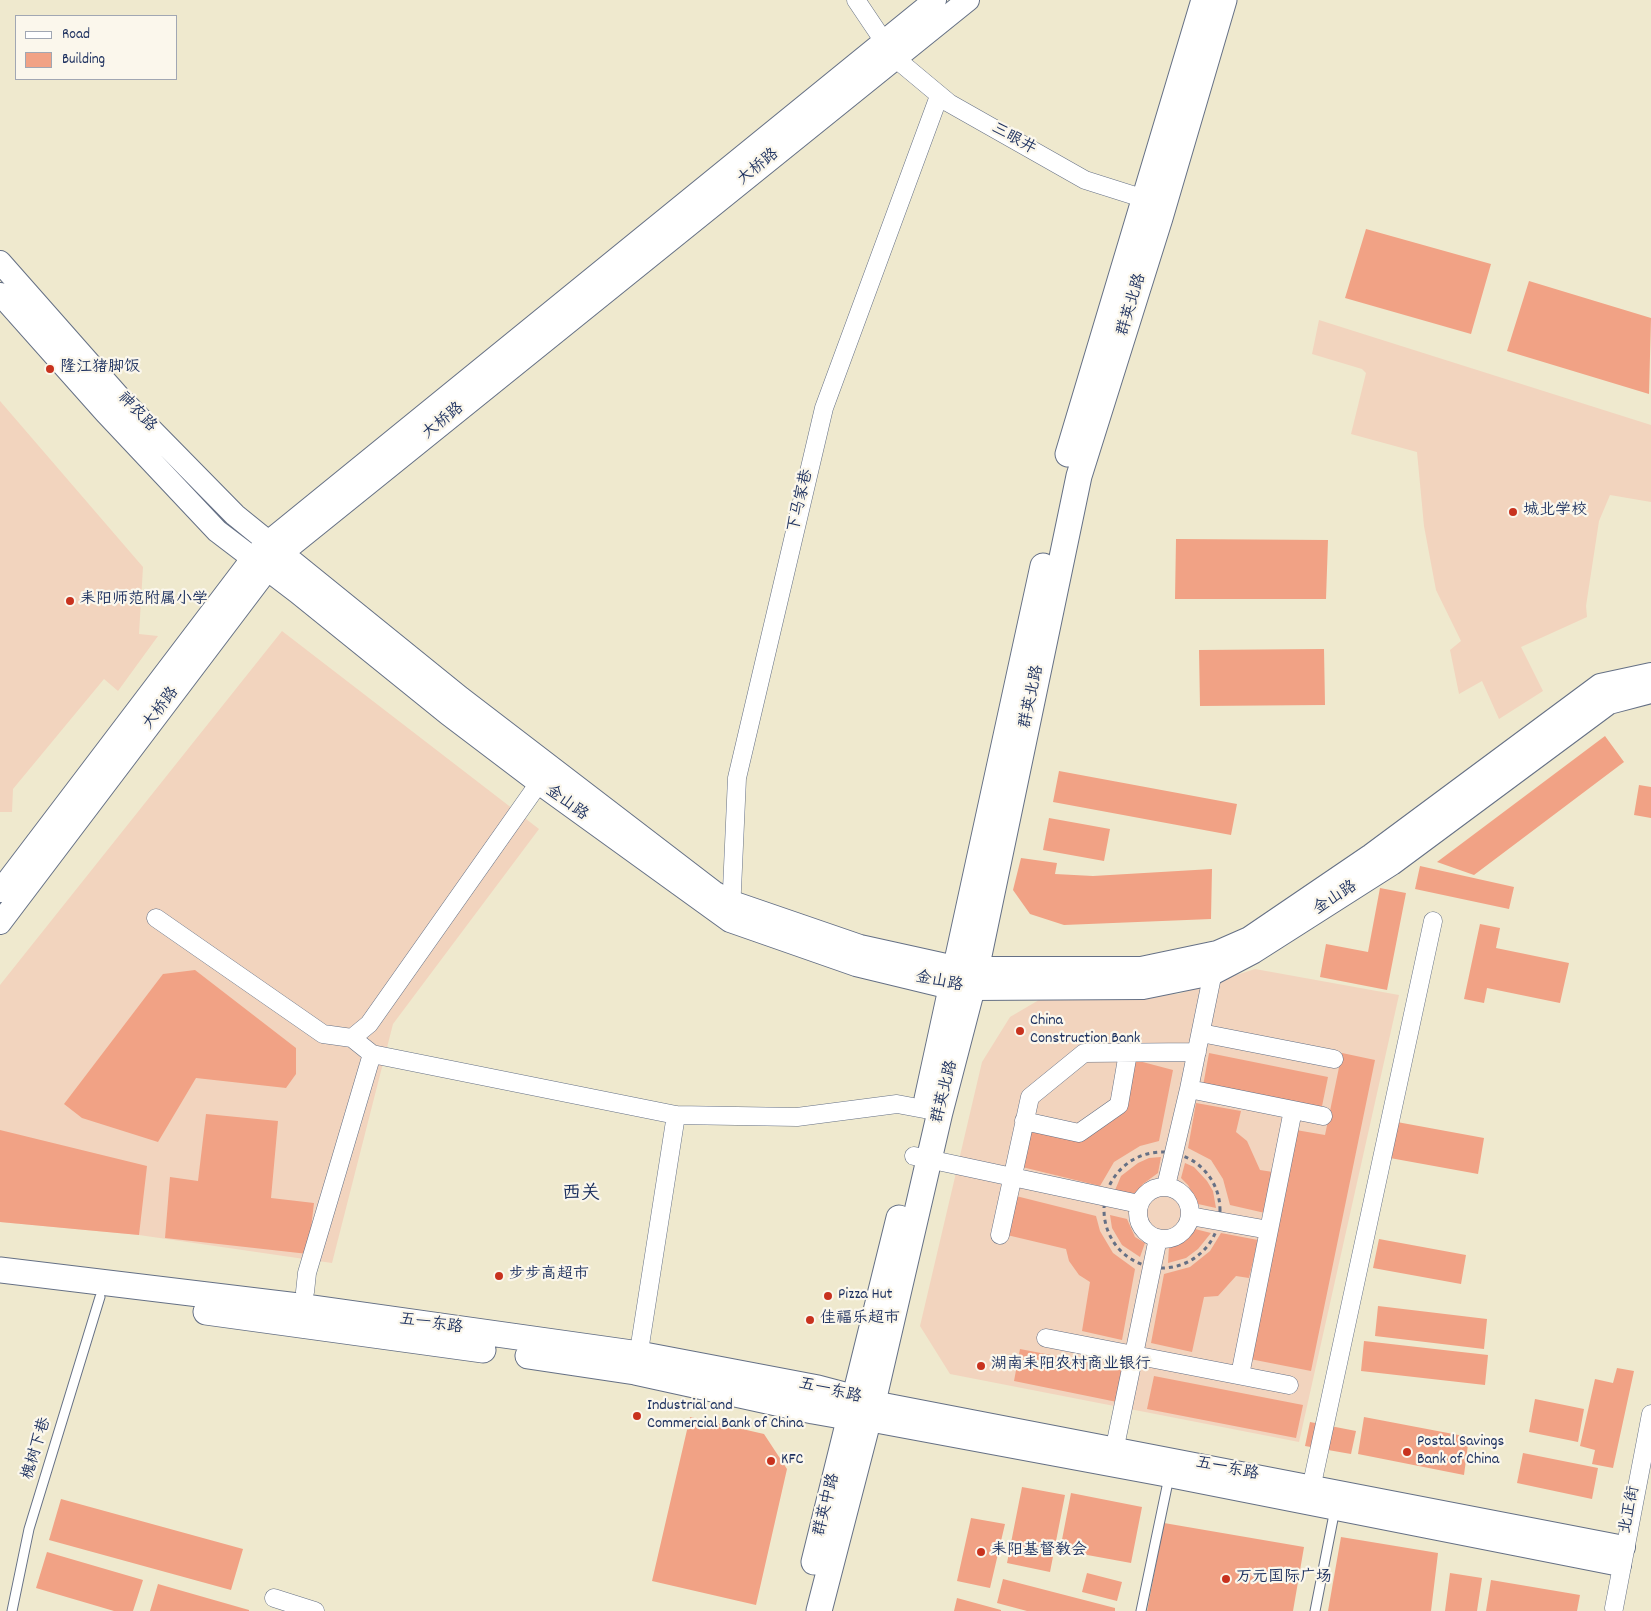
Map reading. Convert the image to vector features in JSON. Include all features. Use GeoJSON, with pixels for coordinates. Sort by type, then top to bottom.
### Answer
{"type":"FeatureCollection","features":[{"type":"Feature","properties":{"kind":"main road","name":"群英北路"},"geometry":{"type":"LineString","coordinates":[[964,978],[1064,467],[1204,0]]}},
{"type":"Feature","properties":{"kind":"main road","name":"群英北路"},"geometry":{"type":"LineString","coordinates":[[861,1410],[922,1158],[1079,476],[1163,209],[1224,0]]}},
{"type":"Feature","properties":{"kind":"main road","name":"五一东路"},"geometry":{"type":"LineString","coordinates":[[0,1270],[298,1306],[637,1363]]}},
{"type":"Feature","properties":{"kind":"main road","name":"五一东路"},"geometry":{"type":"LineString","coordinates":[[0,1286],[637,1363],[818,1388],[861,1410]]}},
{"type":"Feature","properties":{"kind":"main road","name":"群英中路"},"geometry":{"type":"LineString","coordinates":[[802,1611],[861,1410]]}},
{"type":"Feature","properties":{"kind":"main road","name":"群英中路"},"geometry":{"type":"LineString","coordinates":[[819,1611],[861,1410]]}},
{"type":"Feature","properties":{"kind":"street","name":"三眼井"},"geometry":{"type":"LineString","coordinates":[[856,0],[889,49],[949,103],[1084,180],[1145,199]]}},
{"type":"Feature","properties":{"kind":"street","name":"大桥路"},"geometry":{"type":"LineString","coordinates":[[889,49],[935,0]]}},
{"type":"Feature","properties":{"kind":"street","name":"大桥路"},"geometry":{"type":"LineString","coordinates":[[0,891],[267,556],[889,49],[968,0]]}},
{"type":"Feature","properties":{"kind":"street","name":"下马家巷"},"geometry":{"type":"LineString","coordinates":[[731,911],[737,778],[824,408],[940,96]]}},
{"type":"Feature","properties":{"kind":"street","name":"神农路"},"geometry":{"type":"LineString","coordinates":[[0,262],[120,398],[235,515],[267,556]]}},
{"type":"Feature","properties":{"kind":"street","name":"神农路"},"geometry":{"type":"LineString","coordinates":[[0,294],[105,412],[218,531],[267,556]]}},
{"type":"Feature","properties":{"kind":"street","name":"大桥路"},"geometry":{"type":"LineString","coordinates":[[0,923],[267,556]]}},
{"type":"Feature","properties":{"kind":"street","name":"金山路"},"geometry":{"type":"LineString","coordinates":[[267,556],[460,698],[714,892],[731,911]]}},
{"type":"Feature","properties":{"kind":"street","name":"金山路"},"geometry":{"type":"LineString","coordinates":[[267,556],[539,784],[731,911],[860,946],[964,978],[1143,988],[1212,974],[1254,952],[1392,864],[1609,703],[1651,692]]}},
{"type":"Feature","properties":{"kind":"street","name":"金山路"},"geometry":{"type":"LineString","coordinates":[[964,978],[1141,968],[1217,952],[1249,938],[1371,855],[1600,685],[1651,674]]}},
{"type":"Feature","properties":{"kind":"street"},"geometry":{"type":"LineString","coordinates":[[352,1038],[370,1024],[539,784]]}},
{"type":"Feature","properties":{"kind":"street"},"geometry":{"type":"LineString","coordinates":[[156,918],[323,1034],[352,1038],[372,1054],[676,1115],[797,1117],[897,1104],[933,1110]]}},
{"type":"Feature","properties":{"kind":"street"},"geometry":{"type":"LineString","coordinates":[[1310,1495],[1433,921]]}},
{"type":"Feature","properties":{"kind":"street"},"geometry":{"type":"LineString","coordinates":[[1166,1186],[1189,1089],[1217,952]]}},
{"type":"Feature","properties":{"kind":"street"},"geometry":{"type":"LineString","coordinates":[[1201,1033],[1334,1059]]}},
{"type":"Feature","properties":{"kind":"street"},"geometry":{"type":"LineString","coordinates":[[1000,1234],[1030,1097],[1084,1054],[1197,1052]]}},
{"type":"Feature","properties":{"kind":"street"},"geometry":{"type":"LineString","coordinates":[[1024,1122],[1079,1132],[1119,1105],[1128,1053]]}},
{"type":"Feature","properties":{"kind":"street"},"geometry":{"type":"LineString","coordinates":[[305,1292],[307,1273],[372,1054]]}},
{"type":"Feature","properties":{"kind":"street"},"geometry":{"type":"LineString","coordinates":[[1189,1089],[1322,1116]]}},
{"type":"Feature","properties":{"kind":"street"},"geometry":{"type":"LineString","coordinates":[[1240,1375],[1293,1110]]}},
{"type":"Feature","properties":{"kind":"street"},"geometry":{"type":"LineString","coordinates":[[637,1363],[676,1115]]}},
{"type":"Feature","properties":{"kind":"street"},"geometry":{"type":"LineString","coordinates":[[922,1158],[1138,1204]]}},
{"type":"Feature","properties":{"kind":"street"},"geometry":{"type":"LineString","coordinates":[[1166,1186],[1172,1187],[1186,1198],[1190,1216],[1184,1229],[1178,1235],[1169,1239],[1158,1238],[1144,1231],[1139,1224],[1138,1204],[1148,1191],[1166,1186]]}},
{"type":"Feature","properties":{"kind":"street"},"geometry":{"type":"LineString","coordinates":[[1190,1216],[1269,1230]]}},
{"type":"Feature","properties":{"kind":"street"},"geometry":{"type":"LineString","coordinates":[[1113,1457],[1158,1238]]}},
{"type":"Feature","properties":{"kind":"street"},"geometry":{"type":"LineString","coordinates":[[1046,1338],[1289,1385]]}},
{"type":"Feature","properties":{"kind":"street","name":"五一东路"},"geometry":{"type":"LineString","coordinates":[[861,1410],[1622,1556]]}},
{"type":"Feature","properties":{"kind":"street","name":"北正街"},"geometry":{"type":"LineString","coordinates":[[1614,1608],[1622,1556],[1651,1414]]}},
{"type":"Feature","properties":{"kind":"street","name":"五一东路"},"geometry":{"type":"LineString","coordinates":[[1113,1457],[1169,1476],[1310,1495],[1335,1509],[1622,1556]]}},
{"type":"Feature","properties":{"kind":"street"},"geometry":{"type":"LineString","coordinates":[[274,1598],[315,1611]]}},
{"type":"Feature","properties":{"kind":"lane","name":"槐树下巷"},"geometry":{"type":"LineString","coordinates":[[12,1611],[29,1529],[100,1298]]}},
{"type":"Feature","properties":{"kind":"lane"},"geometry":{"type":"LineString","coordinates":[[1141,1611],[1169,1476]]}},
{"type":"Feature","properties":{"kind":"lane"},"geometry":{"type":"LineString","coordinates":[[1315,1611],[1335,1509]]}},
{"type":"Feature","properties":{"kind":"path"},"geometry":{"type":"LineString","coordinates":[[1152,1153],[1174,1153],[1187,1158],[1203,1168],[1214,1184],[1220,1201],[1220,1221],[1214,1236],[1205,1250],[1191,1261],[1175,1267],[1151,1268],[1127,1257],[1115,1245],[1107,1230],[1104,1214],[1106,1197],[1116,1175],[1136,1158],[1152,1153]]}},
{"type":"Feature","properties":{"kind":"shaded area","name":"城北学校"},"geometry":{"type":"Polygon","coordinates":[[[1319,320],[1651,425],[1651,502],[1610,495],[1599,521],[1586,606],[1587,617],[1521,647],[1543,691],[1499,719],[1482,681],[1459,694],[1450,650],[1461,641],[1436,590],[1424,526],[1417,452],[1351,434],[1366,373],[1362,369],[1312,354],[1319,320]]]}},
{"type":"Feature","properties":{"kind":"shaded area","name":"耒阳师范附属小学"},"geometry":{"type":"Polygon","coordinates":[[[0,401],[143,567],[139,634],[158,636],[118,691],[104,679],[13,789],[12,812],[0,812],[0,401]]]}},
{"type":"Feature","properties":{"kind":"shaded area"},"geometry":{"type":"Polygon","coordinates":[[[282,631],[539,829],[393,1024],[332,1263],[139,1235],[0,1222],[0,985],[282,631]]]}},
{"type":"Feature","properties":{"kind":"shaded area"},"geometry":{"type":"Polygon","coordinates":[[[1255,969],[1399,995],[1299,1442],[950,1374],[920,1326],[982,1062],[1010,1017],[1044,997],[1178,994],[1255,969]]]}},
{"type":"Feature","properties":{"kind":"building"},"geometry":{"type":"Polygon","coordinates":[[[1366,229],[1491,264],[1471,334],[1345,298],[1366,229]]]}},
{"type":"Feature","properties":{"kind":"building"},"geometry":{"type":"Polygon","coordinates":[[[1529,281],[1651,318],[1649,394],[1507,351],[1529,281]]]}},
{"type":"Feature","properties":{"kind":"building"},"geometry":{"type":"Polygon","coordinates":[[[1176,539],[1328,540],[1326,599],[1175,599],[1176,539]]]}},
{"type":"Feature","properties":{"kind":"building"},"geometry":{"type":"Polygon","coordinates":[[[1324,649],[1325,705],[1200,706],[1199,650],[1324,649]]]}},
{"type":"Feature","properties":{"kind":"building"},"geometry":{"type":"Polygon","coordinates":[[[1605,736],[1624,762],[1474,875],[1437,862],[1605,736]]]}},
{"type":"Feature","properties":{"kind":"building"},"geometry":{"type":"Polygon","coordinates":[[[1059,771],[1237,804],[1231,835],[1053,802],[1059,771]]]}},
{"type":"Feature","properties":{"kind":"building"},"geometry":{"type":"Polygon","coordinates":[[[1639,785],[1651,787],[1651,818],[1634,815],[1639,785]]]}},
{"type":"Feature","properties":{"kind":"building"},"geometry":{"type":"Polygon","coordinates":[[[1049,818],[1110,829],[1104,861],[1043,850],[1049,818]]]}},
{"type":"Feature","properties":{"kind":"building"},"geometry":{"type":"Polygon","coordinates":[[[1021,858],[1057,863],[1055,874],[1093,876],[1212,869],[1211,919],[1064,925],[1030,914],[1013,890],[1021,858]]]}},
{"type":"Feature","properties":{"kind":"building"},"geometry":{"type":"Polygon","coordinates":[[[1420,866],[1514,887],[1509,909],[1415,889],[1420,866]]]}},
{"type":"Feature","properties":{"kind":"building"},"geometry":{"type":"Polygon","coordinates":[[[1380,888],[1406,893],[1387,990],[1320,977],[1326,944],[1368,952],[1380,888]]]}},
{"type":"Feature","properties":{"kind":"building"},"geometry":{"type":"Polygon","coordinates":[[[1480,924],[1500,928],[1496,948],[1569,963],[1560,1003],[1487,988],[1484,1003],[1464,999],[1480,924]]]}},
{"type":"Feature","properties":{"kind":"building"},"geometry":{"type":"Polygon","coordinates":[[[195,970],[296,1048],[296,1074],[286,1088],[196,1078],[158,1142],[82,1118],[64,1104],[163,974],[195,970]]]}},
{"type":"Feature","properties":{"kind":"building"},"geometry":{"type":"Polygon","coordinates":[[[1209,1053],[1328,1077],[1321,1111],[1203,1086],[1209,1053]]]}},
{"type":"Feature","properties":{"kind":"building"},"geometry":{"type":"Polygon","coordinates":[[[1342,1053],[1375,1060],[1311,1371],[1250,1359],[1296,1130],[1325,1135],[1342,1053]]]}},
{"type":"Feature","properties":{"kind":"building"},"geometry":{"type":"Polygon","coordinates":[[[1135,1060],[1173,1070],[1159,1141],[1140,1146],[1114,1162],[1100,1186],[1022,1167],[1031,1128],[1104,1122],[1135,1060]]]}},
{"type":"Feature","properties":{"kind":"building"},"geometry":{"type":"Polygon","coordinates":[[[1196,1103],[1241,1111],[1236,1132],[1247,1141],[1260,1170],[1273,1172],[1265,1213],[1230,1205],[1223,1179],[1211,1160],[1188,1148],[1196,1103]]]}},
{"type":"Feature","properties":{"kind":"building"},"geometry":{"type":"Polygon","coordinates":[[[206,1114],[278,1121],[271,1198],[314,1203],[308,1254],[165,1238],[170,1177],[198,1181],[206,1114]]]}},
{"type":"Feature","properties":{"kind":"building"},"geometry":{"type":"Polygon","coordinates":[[[1397,1122],[1484,1138],[1478,1174],[1390,1158],[1397,1122]]]}},
{"type":"Feature","properties":{"kind":"building"},"geometry":{"type":"Polygon","coordinates":[[[0,1130],[147,1166],[139,1235],[0,1222],[0,1130]]]}},
{"type":"Feature","properties":{"kind":"building"},"geometry":{"type":"Polygon","coordinates":[[[1161,1157],[1158,1173],[1143,1184],[1135,1196],[1113,1195],[1121,1176],[1138,1163],[1149,1158],[1161,1157]]]}},
{"type":"Feature","properties":{"kind":"building"},"geometry":{"type":"Polygon","coordinates":[[[1185,1163],[1194,1167],[1207,1181],[1213,1191],[1216,1208],[1198,1204],[1188,1185],[1181,1178],[1185,1163]]]}},
{"type":"Feature","properties":{"kind":"building"},"geometry":{"type":"Polygon","coordinates":[[[1016,1196],[1096,1216],[1100,1231],[1113,1253],[1135,1269],[1122,1340],[1082,1331],[1090,1282],[1079,1275],[1069,1261],[1066,1249],[1007,1235],[1016,1196]]]}},
{"type":"Feature","properties":{"kind":"building"},"geometry":{"type":"Polygon","coordinates":[[[1110,1215],[1127,1219],[1135,1237],[1145,1243],[1140,1257],[1122,1245],[1112,1228],[1110,1215]]]}},
{"type":"Feature","properties":{"kind":"building"},"geometry":{"type":"Polygon","coordinates":[[[1195,1229],[1211,1233],[1198,1249],[1186,1258],[1168,1263],[1169,1246],[1180,1244],[1195,1229]]]}},
{"type":"Feature","properties":{"kind":"building"},"geometry":{"type":"Polygon","coordinates":[[[1221,1233],[1258,1240],[1249,1278],[1236,1276],[1218,1296],[1204,1297],[1192,1352],[1151,1343],[1164,1274],[1190,1267],[1210,1251],[1221,1233]]]}},
{"type":"Feature","properties":{"kind":"building"},"geometry":{"type":"Polygon","coordinates":[[[1379,1239],[1466,1255],[1461,1284],[1373,1268],[1379,1239]]]}},
{"type":"Feature","properties":{"kind":"building"},"geometry":{"type":"Polygon","coordinates":[[[1378,1306],[1487,1319],[1484,1349],[1375,1336],[1378,1306]]]}},
{"type":"Feature","properties":{"kind":"building"},"geometry":{"type":"Polygon","coordinates":[[[1364,1341],[1488,1355],[1485,1385],[1361,1371],[1364,1341]]]}},
{"type":"Feature","properties":{"kind":"building"},"geometry":{"type":"Polygon","coordinates":[[[1020,1349],[1123,1369],[1117,1402],[1014,1381],[1020,1349]]]}},
{"type":"Feature","properties":{"kind":"building"},"geometry":{"type":"Polygon","coordinates":[[[1617,1368],[1634,1371],[1613,1468],[1592,1464],[1595,1450],[1580,1446],[1595,1379],[1613,1383],[1617,1368]]]}},
{"type":"Feature","properties":{"kind":"building"},"geometry":{"type":"Polygon","coordinates":[[[1154,1376],[1303,1405],[1296,1438],[1147,1409],[1154,1376]]]}},
{"type":"Feature","properties":{"kind":"building"},"geometry":{"type":"Polygon","coordinates":[[[1535,1399],[1584,1409],[1578,1442],[1529,1432],[1535,1399]]]}},
{"type":"Feature","properties":{"kind":"building"},"geometry":{"type":"Polygon","coordinates":[[[690,1417],[764,1434],[787,1469],[756,1605],[652,1581],[690,1417]]]}},
{"type":"Feature","properties":{"kind":"building"},"geometry":{"type":"Polygon","coordinates":[[[1364,1417],[1469,1437],[1464,1475],[1358,1454],[1364,1417]]]}},
{"type":"Feature","properties":{"kind":"building"},"geometry":{"type":"Polygon","coordinates":[[[1310,1422],[1356,1431],[1351,1454],[1305,1446],[1310,1422]]]}},
{"type":"Feature","properties":{"kind":"building"},"geometry":{"type":"Polygon","coordinates":[[[1523,1453],[1598,1468],[1592,1499],[1517,1483],[1523,1453]]]}},
{"type":"Feature","properties":{"kind":"building"},"geometry":{"type":"Polygon","coordinates":[[[1022,1487],[1065,1495],[1050,1572],[1007,1563],[1022,1487]]]}},
{"type":"Feature","properties":{"kind":"building"},"geometry":{"type":"Polygon","coordinates":[[[1071,1493],[1142,1507],[1131,1563],[1060,1550],[1071,1493]]]}},
{"type":"Feature","properties":{"kind":"building"},"geometry":{"type":"Polygon","coordinates":[[[61,1499],[243,1549],[231,1590],[49,1540],[61,1499]]]}},
{"type":"Feature","properties":{"kind":"building","name":"耒阳基督教会"},"geometry":{"type":"Polygon","coordinates":[[[971,1518],[1005,1524],[990,1588],[957,1581],[971,1518]]]}},
{"type":"Feature","properties":{"kind":"building","name":"万元国际广场"},"geometry":{"type":"Polygon","coordinates":[[[1164,1523],[1304,1547],[1293,1611],[1147,1611],[1164,1523]]]}},
{"type":"Feature","properties":{"kind":"building"},"geometry":{"type":"Polygon","coordinates":[[[1341,1537],[1438,1553],[1431,1611],[1328,1611],[1341,1537]]]}},
{"type":"Feature","properties":{"kind":"building"},"geometry":{"type":"Polygon","coordinates":[[[47,1552],[143,1580],[133,1611],[114,1611],[36,1588],[47,1552]]]}},
{"type":"Feature","properties":{"kind":"building"},"geometry":{"type":"Polygon","coordinates":[[[1087,1573],[1122,1582],[1117,1601],[1082,1592],[1087,1573]]]}},
{"type":"Feature","properties":{"kind":"building"},"geometry":{"type":"Polygon","coordinates":[[[1450,1573],[1482,1578],[1477,1611],[1445,1611],[1450,1573]]]}},
{"type":"Feature","properties":{"kind":"building"},"geometry":{"type":"Polygon","coordinates":[[[1003,1579],[1115,1608],[1115,1611],[1027,1611],[997,1603],[1003,1579]]]}},
{"type":"Feature","properties":{"kind":"building"},"geometry":{"type":"Polygon","coordinates":[[[1491,1580],[1580,1595],[1577,1611],[1486,1611],[1491,1580]]]}},
{"type":"Feature","properties":{"kind":"building"},"geometry":{"type":"Polygon","coordinates":[[[158,1584],[249,1610],[249,1611],[150,1611],[158,1584]]]}},
{"type":"Feature","properties":{"kind":"building"},"geometry":{"type":"Polygon","coordinates":[[[957,1598],[1001,1610],[1001,1611],[954,1611],[957,1598]]]}},
{"type":"Feature","properties":{"kind":"place","name":"隆江猪脚饭"},"geometry":{"type":"Point","coordinates":[50,369]}},
{"type":"Feature","properties":{"kind":"place","name":"城北学校"},"geometry":{"type":"Point","coordinates":[1513,512]}},
{"type":"Feature","properties":{"kind":"place","name":"耒阳师范附属小学"},"geometry":{"type":"Point","coordinates":[70,601]}},
{"type":"Feature","properties":{"kind":"place","name":"China Construction Bank"},"geometry":{"type":"Point","coordinates":[1020,1031]}},
{"type":"Feature","properties":{"kind":"place","name":"步步高超市"},"geometry":{"type":"Point","coordinates":[499,1276]}},
{"type":"Feature","properties":{"kind":"place","name":"Pizza Hut"},"geometry":{"type":"Point","coordinates":[828,1296]}},
{"type":"Feature","properties":{"kind":"place","name":"佳福乐超市"},"geometry":{"type":"Point","coordinates":[810,1320]}},
{"type":"Feature","properties":{"kind":"place","name":"湖南耒阳农村商业银行"},"geometry":{"type":"Point","coordinates":[981,1366]}},
{"type":"Feature","properties":{"kind":"place","name":"Industrial and Commercial Bank of China"},"geometry":{"type":"Point","coordinates":[637,1416]}},
{"type":"Feature","properties":{"kind":"place","name":"Postal Savings Bank of China"},"geometry":{"type":"Point","coordinates":[1407,1452]}},
{"type":"Feature","properties":{"kind":"place","name":"KFC"},"geometry":{"type":"Point","coordinates":[771,1461]}},
{"type":"Feature","properties":{"kind":"place","name":"耒阳基督教会"},"geometry":{"type":"Point","coordinates":[981,1552]}},
{"type":"Feature","properties":{"kind":"place","name":"万元国际广场"},"geometry":{"type":"Point","coordinates":[1226,1579]}},
{"type":"Feature","properties":{"kind":"district","name":"西关"},"geometry":{"type":"Point","coordinates":[581,1195]}}]}
